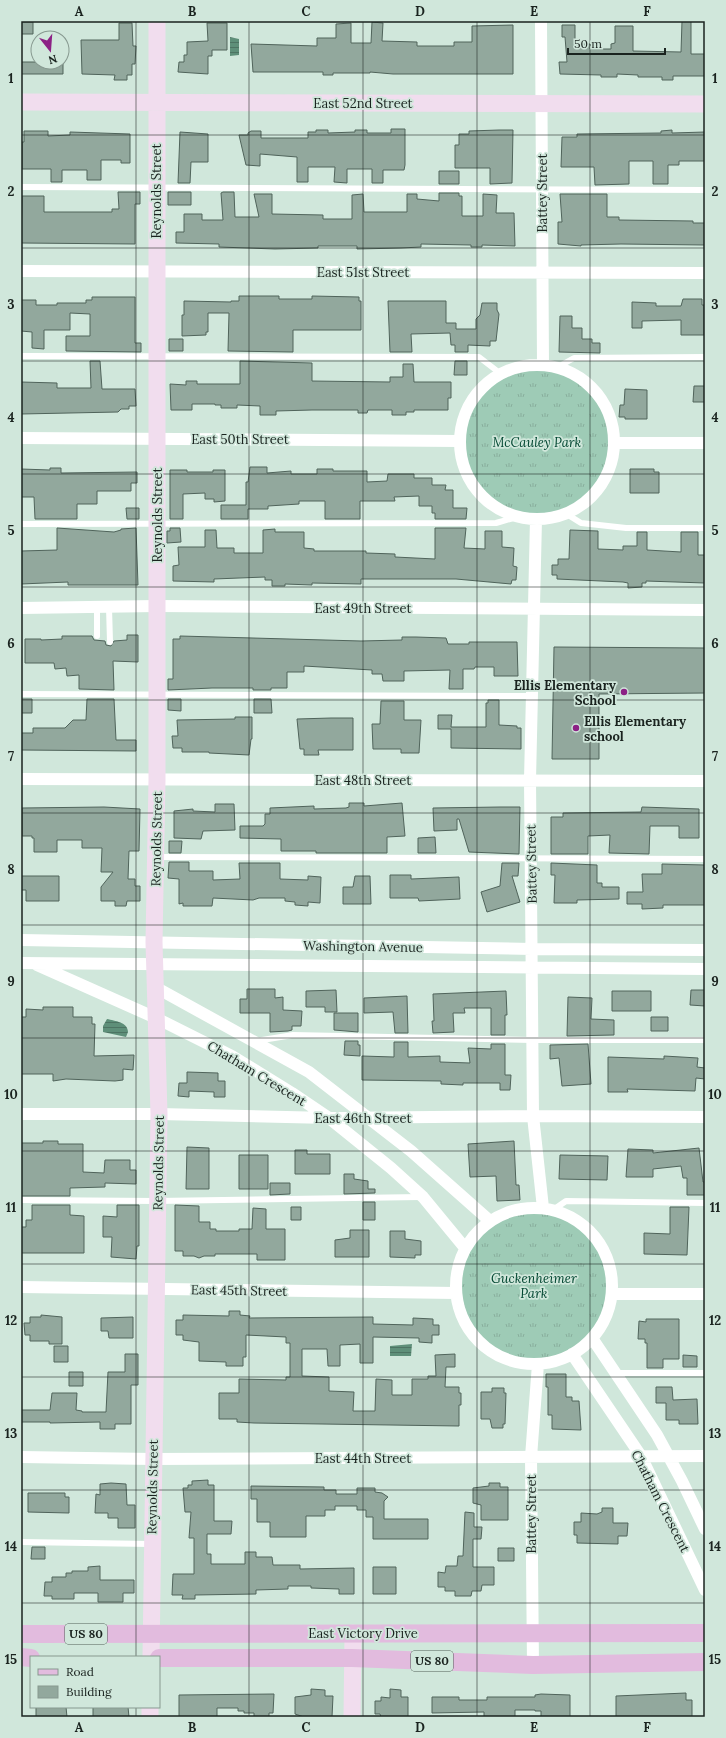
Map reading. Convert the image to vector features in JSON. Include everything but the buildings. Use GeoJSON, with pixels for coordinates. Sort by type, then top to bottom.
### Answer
{"type":"FeatureCollection","features":[{"type":"Feature","properties":{"kind":"main road","name":"East Victory Drive"},"geometry":{"type":"LineString","coordinates":[[21,1634],[705,1633]]}},
{"type":"Feature","properties":{"kind":"main road","name":"East Victory Drive"},"geometry":{"type":"LineString","coordinates":[[160,1658],[352,1658],[533,1665],[705,1662]]}},
{"type":"Feature","properties":{"kind":"street","name":"Reynolds Street"},"geometry":{"type":"LineString","coordinates":[[151,1656],[150,1634],[159,1114],[154,942],[157,780],[157,21]]}},
{"type":"Feature","properties":{"kind":"street","name":"Battey Street"},"geometry":{"type":"LineString","coordinates":[[541,21],[542,365]]}},
{"type":"Feature","properties":{"kind":"street","name":"East 52nd Street"},"geometry":{"type":"LineString","coordinates":[[21,102],[705,104]]}},
{"type":"Feature","properties":{"kind":"street","name":"East 51st Street"},"geometry":{"type":"LineString","coordinates":[[21,271],[705,273]]}},
{"type":"Feature","properties":{"kind":"street"},"geometry":{"type":"LineString","coordinates":[[542,365],[556,368],[564,369],[583,380],[595,391],[607,408],[613,428],[614,444],[610,466],[604,481],[590,498],[573,510],[554,517],[536,519],[517,517],[493,506],[483,498],[471,483],[462,462],[459,441],[463,418],[473,398],[486,383],[501,374],[523,366],[542,365]]}},
{"type":"Feature","properties":{"kind":"street","name":"East 50th Street"},"geometry":{"type":"LineString","coordinates":[[21,438],[459,441]]}},
{"type":"Feature","properties":{"kind":"street"},"geometry":{"type":"LineString","coordinates":[[614,444],[705,443]]}},
{"type":"Feature","properties":{"kind":"street","name":"Battey Street"},"geometry":{"type":"LineString","coordinates":[[536,519],[530,780],[533,1116],[548,1209]]}},
{"type":"Feature","properties":{"kind":"street","name":"East 49th Street"},"geometry":{"type":"LineString","coordinates":[[21,608],[157,606],[705,610]]}},
{"type":"Feature","properties":{"kind":"street","name":"East 48th Street"},"geometry":{"type":"LineString","coordinates":[[21,779],[705,781]]}},
{"type":"Feature","properties":{"kind":"street","name":"Washington Avenue"},"geometry":{"type":"LineString","coordinates":[[21,940],[532,949],[705,950]]}},
{"type":"Feature","properties":{"kind":"street","name":"Washington Avenue"},"geometry":{"type":"LineString","coordinates":[[27,963],[155,963],[532,969],[705,970]]}},
{"type":"Feature","properties":{"kind":"street","name":"Chatham Crescent"},"geometry":{"type":"LineString","coordinates":[[27,963],[156,1018],[232,1056],[292,1093],[329,1118],[391,1168],[423,1197],[465,1248]]}},
{"type":"Feature","properties":{"kind":"street","name":"Chatham Crescent"},"geometry":{"type":"LineString","coordinates":[[155,986],[256,1041],[309,1072],[370,1118],[448,1182],[490,1221]]}},
{"type":"Feature","properties":{"kind":"street","name":"East 46th Street"},"geometry":{"type":"LineString","coordinates":[[21,1114],[159,1114],[329,1118],[533,1116],[705,1117]]}},
{"type":"Feature","properties":{"kind":"street"},"geometry":{"type":"LineString","coordinates":[[520,1209],[548,1209],[576,1220],[589,1230],[600,1244],[608,1260],[611,1271],[612,1294],[606,1318],[592,1338],[572,1354],[556,1361],[538,1364],[514,1361],[492,1352],[474,1336],[462,1315],[456,1293],[459,1264],[465,1248],[480,1229],[490,1221],[520,1209]]}},
{"type":"Feature","properties":{"kind":"street","name":"East 45th Street"},"geometry":{"type":"LineString","coordinates":[[21,1287],[456,1293]]}},
{"type":"Feature","properties":{"kind":"street"},"geometry":{"type":"LineString","coordinates":[[612,1294],[705,1294]]}},
{"type":"Feature","properties":{"kind":"street","name":"Chatham Crescent"},"geometry":{"type":"LineString","coordinates":[[592,1338],[657,1435],[669,1456],[705,1530]]}},
{"type":"Feature","properties":{"kind":"street","name":"Chatham Crescent"},"geometry":{"type":"LineString","coordinates":[[572,1354],[640,1456],[705,1590]]}},
{"type":"Feature","properties":{"kind":"street","name":"Battey Street"},"geometry":{"type":"LineString","coordinates":[[533,1665],[531,1457],[538,1364]]}},
{"type":"Feature","properties":{"kind":"street","name":"East 44th Street"},"geometry":{"type":"LineString","coordinates":[[21,1457],[153,1459],[705,1456]]}},
{"type":"Feature","properties":{"kind":"street"},"geometry":{"type":"LineString","coordinates":[[352,1633],[352,1717]]}},
{"type":"Feature","properties":{"kind":"lane"},"geometry":{"type":"LineString","coordinates":[[21,187],[705,190]]}},
{"type":"Feature","properties":{"kind":"lane"},"geometry":{"type":"LineString","coordinates":[[21,356],[156,358],[479,357],[501,374]]}},
{"type":"Feature","properties":{"kind":"lane"},"geometry":{"type":"LineString","coordinates":[[556,368],[574,358],[705,357]]}},
{"type":"Feature","properties":{"kind":"lane"},"geometry":{"type":"LineString","coordinates":[[565,513],[581,523],[626,528],[705,528]]}},
{"type":"Feature","properties":{"kind":"lane"},"geometry":{"type":"LineString","coordinates":[[21,524],[496,523],[517,517]]}},
{"type":"Feature","properties":{"kind":"lane"},"geometry":{"type":"LineString","coordinates":[[97,607],[97,636]]}},
{"type":"Feature","properties":{"kind":"lane"},"geometry":{"type":"LineString","coordinates":[[109,607],[110,642]]}},
{"type":"Feature","properties":{"kind":"lane"},"geometry":{"type":"LineString","coordinates":[[21,694],[532,696]]}},
{"type":"Feature","properties":{"kind":"lane"},"geometry":{"type":"LineString","coordinates":[[155,857],[531,860],[705,859]]}},
{"type":"Feature","properties":{"kind":"lane"},"geometry":{"type":"LineString","coordinates":[[256,1041],[293,1035],[533,1040],[705,1040]]}},
{"type":"Feature","properties":{"kind":"lane"},"geometry":{"type":"LineString","coordinates":[[21,1200],[157,1201],[423,1197]]}},
{"type":"Feature","properties":{"kind":"lane"},"geometry":{"type":"LineString","coordinates":[[548,1209],[566,1202],[705,1203]]}},
{"type":"Feature","properties":{"kind":"lane"},"geometry":{"type":"LineString","coordinates":[[616,1373],[705,1373]]}},
{"type":"Feature","properties":{"kind":"lane"},"geometry":{"type":"LineString","coordinates":[[21,1542],[152,1544]]}},
{"type":"Feature","properties":{"kind":"green space","name":"McCauley Park"},"geometry":{"type":"Polygon","coordinates":[[[529,365],[545,365],[559,368],[573,374],[586,382],[597,393],[611,420],[614,442],[613,457],[605,478],[597,491],[586,502],[559,516],[545,519],[529,519],[515,516],[501,510],[488,502],[477,491],[463,464],[460,450],[460,434],[463,420],[469,406],[477,393],[488,382],[515,368],[529,365]]]}},
{"type":"Feature","properties":{"kind":"green space","name":"Guckenheimer Park"},"geometry":{"type":"Polygon","coordinates":[[[534,1208],[564,1214],[577,1221],[589,1231],[599,1243],[606,1256],[612,1286],[606,1316],[599,1329],[589,1341],[577,1351],[564,1358],[534,1364],[504,1358],[491,1351],[479,1341],[469,1329],[462,1316],[456,1286],[462,1256],[469,1243],[479,1231],[491,1221],[504,1214],[534,1208]]]}},
{"type":"Feature","properties":{"kind":"shaded area"},"geometry":{"type":"Polygon","coordinates":[[[230,37],[239,39],[239,55],[230,56],[230,37]]]}},
{"type":"Feature","properties":{"kind":"shaded area"},"geometry":{"type":"Polygon","coordinates":[[[107,1019],[120,1022],[126,1026],[128,1032],[126,1037],[103,1032],[103,1026],[107,1019]]]}},
{"type":"Feature","properties":{"kind":"shaded area"},"geometry":{"type":"Polygon","coordinates":[[[412,1344],[411,1356],[390,1356],[390,1346],[412,1344]]]}},
{"type":"Feature","properties":{"kind":"place","name":"Ellis Elementary School"},"geometry":{"type":"Point","coordinates":[624,692]}},
{"type":"Feature","properties":{"kind":"place","name":"Ellis Elementary school"},"geometry":{"type":"Point","coordinates":[576,728]}}]}
